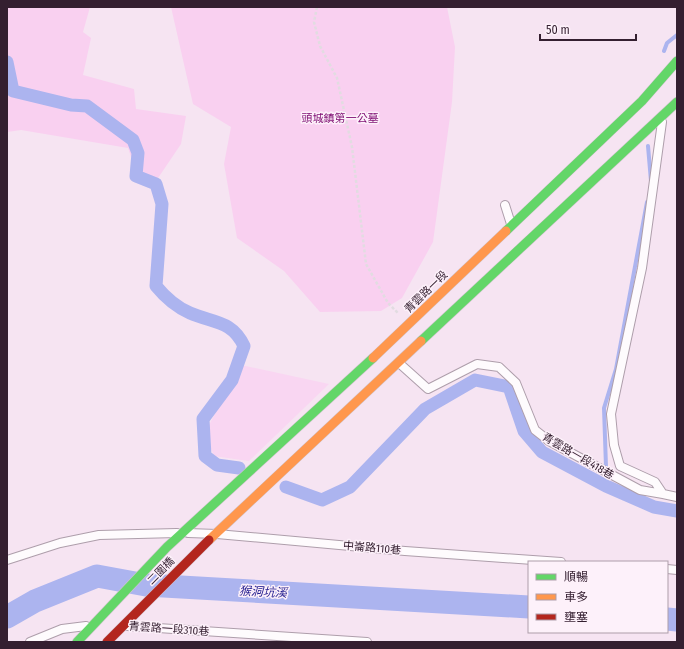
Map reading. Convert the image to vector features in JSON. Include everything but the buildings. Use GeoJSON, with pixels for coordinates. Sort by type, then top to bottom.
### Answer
{"type":"FeatureCollection","features":[{"type":"Feature","properties":{"kind":"main road","name":"青雲路一段"},"geometry":{"type":"LineString","coordinates":[[217,534],[393,354],[410,324],[642,101],[677,61]]}},
{"type":"Feature","properties":{"kind":"main road","name":"青雲路一段"},"geometry":{"type":"LineString","coordinates":[[183,533],[393,354],[662,117],[677,102]]}},
{"type":"Feature","properties":{"kind":"main road","name":"二圍橋"},"geometry":{"type":"LineString","coordinates":[[90,626],[183,533]]}},
{"type":"Feature","properties":{"kind":"main road","name":"二圍橋"},"geometry":{"type":"LineString","coordinates":[[114,626],[217,534]]}},
{"type":"Feature","properties":{"kind":"main road"},"geometry":{"type":"LineString","coordinates":[[77,642],[90,626]]}},
{"type":"Feature","properties":{"kind":"main road"},"geometry":{"type":"LineString","coordinates":[[107,642],[114,626]]}},
{"type":"Feature","properties":{"kind":"lane"},"geometry":{"type":"LineString","coordinates":[[662,117],[642,268],[611,414],[614,445],[620,466],[655,482],[662,494],[677,497]]}},
{"type":"Feature","properties":{"kind":"lane"},"geometry":{"type":"LineString","coordinates":[[505,204],[512,226]]}},
{"type":"Feature","properties":{"kind":"lane","name":"青雲路一段418巷"},"geometry":{"type":"LineString","coordinates":[[393,354],[428,389],[477,364],[499,367],[516,383],[535,430],[549,441],[640,490],[662,494]]}},
{"type":"Feature","properties":{"kind":"lane","name":"中崙路110巷"},"geometry":{"type":"LineString","coordinates":[[7,560],[60,543],[99,535],[183,533],[217,534],[406,551],[547,561]]}},
{"type":"Feature","properties":{"kind":"lane","name":"青雲路一段310巷"},"geometry":{"type":"LineString","coordinates":[[30,642],[62,629],[90,626],[114,626],[367,642]]}},
{"type":"Feature","properties":{"kind":"path"},"geometry":{"type":"LineString","coordinates":[[316,7],[314,22],[320,46],[337,78],[349,133],[366,264],[388,303],[410,324]]}},
{"type":"Feature","properties":{"kind":"shaded area"},"geometry":{"type":"Polygon","coordinates":[[[241,365],[329,384],[249,461],[214,456],[207,439],[209,425],[241,365]]]}},
{"type":"Feature","properties":{"kind":"green space"},"geometry":{"type":"Polygon","coordinates":[[[7,7],[90,7],[83,32],[91,38],[83,75],[134,89],[136,109],[186,116],[181,144],[152,187],[138,177],[128,148],[21,130],[7,132],[7,7]]]}},
{"type":"Feature","properties":{"kind":"green space","name":"頭城鎮第一公墓"},"geometry":{"type":"Polygon","coordinates":[[[171,7],[447,7],[455,47],[452,102],[433,242],[402,298],[381,311],[320,312],[284,271],[237,238],[224,164],[231,127],[193,104],[171,7]]]}},
{"type":"Feature","properties":{"kind":"waterway"},"geometry":{"type":"LineString","coordinates":[[664,51],[667,43],[677,35]]}},
{"type":"Feature","properties":{"kind":"waterway"},"geometry":{"type":"LineString","coordinates":[[7,62],[13,91],[71,105],[87,106],[133,140],[138,153],[136,176],[156,184],[162,204],[156,286],[171,301],[185,311],[221,324],[234,331],[244,346],[232,380],[203,419],[205,456],[217,465],[239,468]]}},
{"type":"Feature","properties":{"kind":"waterway"},"geometry":{"type":"LineString","coordinates":[[648,146],[651,181]]}},
{"type":"Feature","properties":{"kind":"waterway"},"geometry":{"type":"LineString","coordinates":[[606,467],[604,408],[616,369],[647,202]]}},
{"type":"Feature","properties":{"kind":"waterway"},"geometry":{"type":"LineString","coordinates":[[286,487],[322,500],[350,487],[425,409],[475,380],[509,387],[524,431],[542,452],[606,486],[654,507],[677,511]]}},
{"type":"Feature","properties":{"kind":"waterway"},"geometry":{"type":"LineString","coordinates":[[605,477],[606,486]]}},
{"type":"Feature","properties":{"kind":"waterway","name":"猴洞坑溪"},"geometry":{"type":"LineString","coordinates":[[7,617],[35,601],[97,576],[146,585],[528,607]]}},
{"type":"Feature","properties":{"kind":"waterway","name":"猴洞坑溪"},"geometry":{"type":"LineString","coordinates":[[668,619],[677,620]]}},
{"type":"Feature","properties":{"kind":"traffic: fast"},"geometry":{"type":"LineString","coordinates":[[506,231],[642,101],[677,61]]}},
{"type":"Feature","properties":{"kind":"traffic: fast"},"geometry":{"type":"LineString","coordinates":[[421,341],[677,102]]}},
{"type":"Feature","properties":{"kind":"traffic: fast"},"geometry":{"type":"LineString","coordinates":[[77,642],[167,547],[373,358]]}},
{"type":"Feature","properties":{"kind":"traffic: slow"},"geometry":{"type":"LineString","coordinates":[[373,358],[506,231]]}},
{"type":"Feature","properties":{"kind":"traffic: slow"},"geometry":{"type":"LineString","coordinates":[[209,540],[421,341]]}},
{"type":"Feature","properties":{"kind":"traffic: jam"},"geometry":{"type":"LineString","coordinates":[[107,642],[209,540]]}}]}
